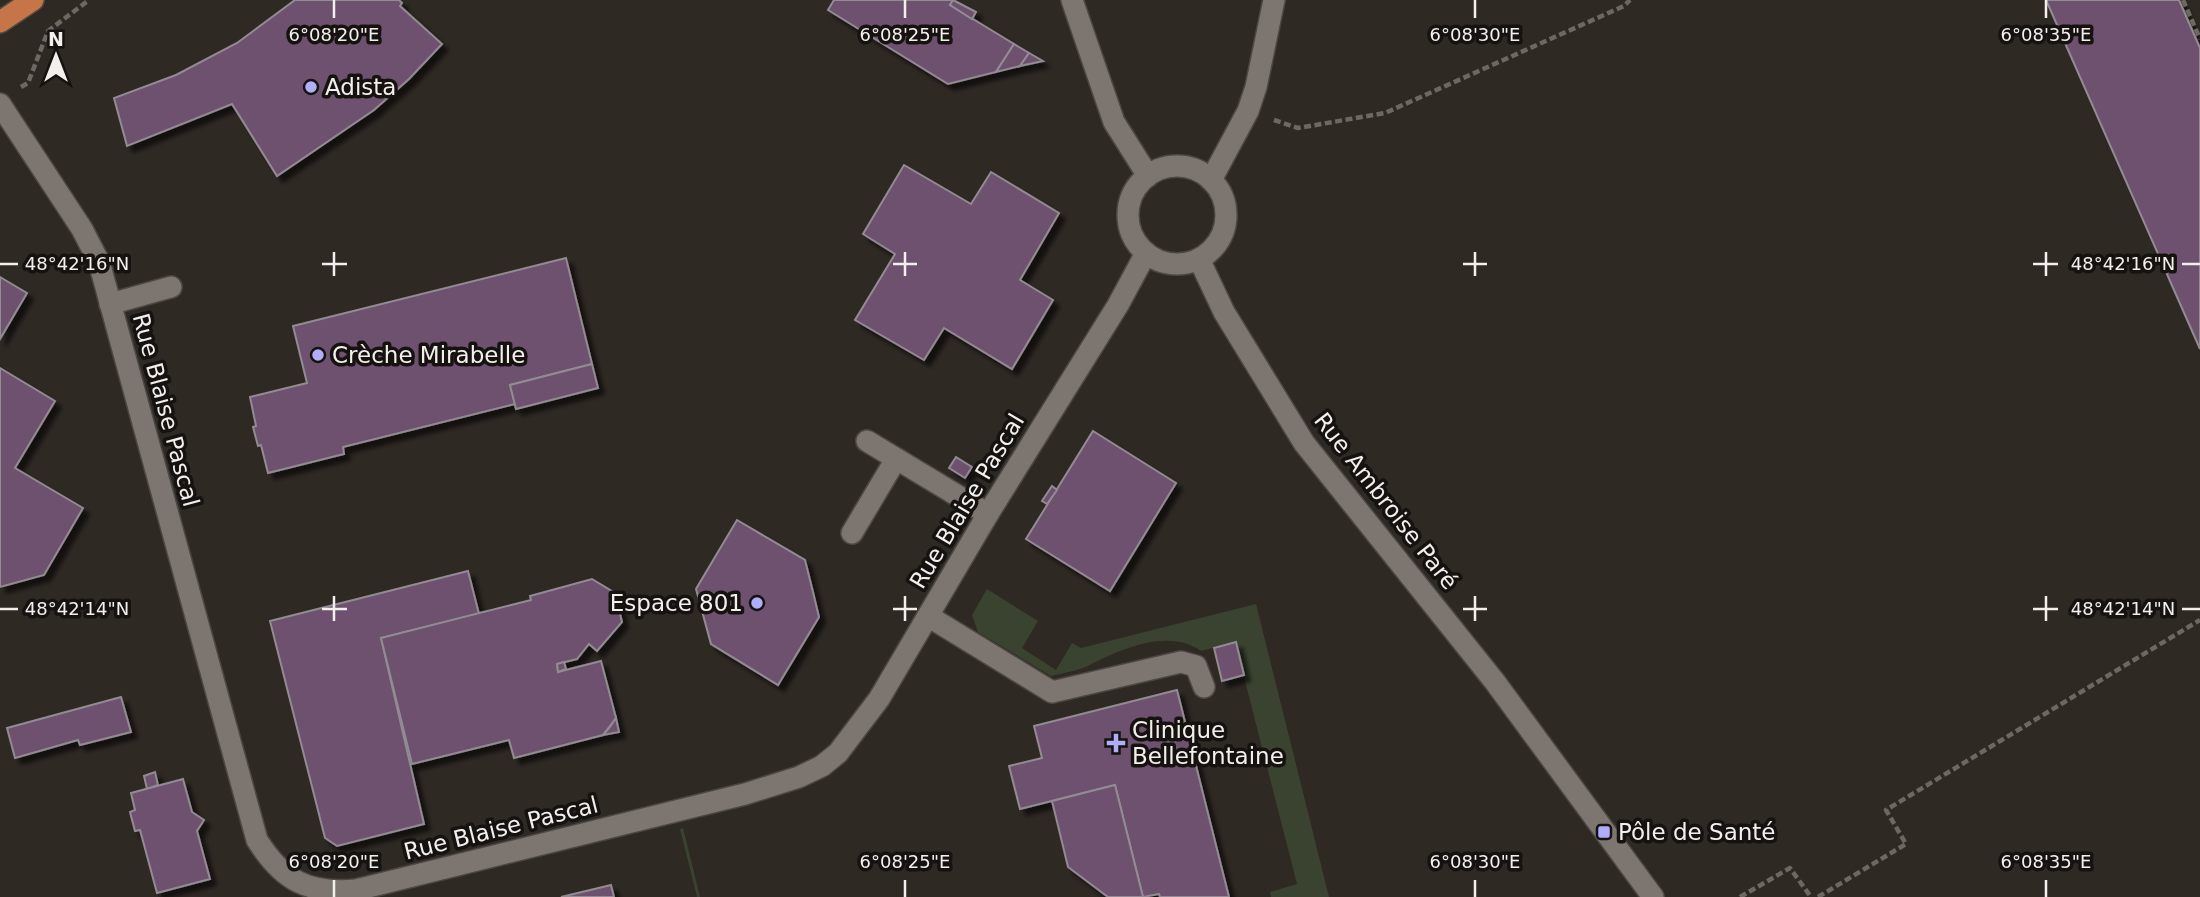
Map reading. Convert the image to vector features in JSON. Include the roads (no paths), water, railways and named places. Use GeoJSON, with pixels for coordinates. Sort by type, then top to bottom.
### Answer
{"type":"FeatureCollection","features":[{"type":"Feature","properties":{"kind":"main road"},"geometry":{"type":"LineString","coordinates":[[0,23],[33,0]]}},
{"type":"Feature","properties":{"kind":"street"},"geometry":{"type":"LineString","coordinates":[[1072,0],[1114,122],[1149,176]]}},
{"type":"Feature","properties":{"kind":"street"},"geometry":{"type":"LineString","coordinates":[[1211,180],[1248,111],[1256,87],[1275,0]]}},
{"type":"Feature","properties":{"kind":"street","name":"Rue Blaise Pascal"},"geometry":{"type":"LineString","coordinates":[[0,104],[82,229],[99,262],[257,840],[271,861],[303,885],[325,891],[356,890],[705,804],[799,777],[822,766],[838,753],[879,699],[988,514],[1118,305],[1146,253]]}},
{"type":"Feature","properties":{"kind":"street"},"geometry":{"type":"LineString","coordinates":[[1181,166],[1197,171],[1211,180],[1221,192],[1226,207],[1226,223],[1212,250],[1199,259],[1171,264],[1146,253],[1136,242],[1128,214],[1138,186],[1164,168],[1181,166]]}},
{"type":"Feature","properties":{"kind":"street","name":"Rue Ambroise Paré"},"geometry":{"type":"LineString","coordinates":[[1199,259],[1224,312],[1304,443],[1495,682],[1653,897]]}},
{"type":"Feature","properties":{"kind":"street"},"geometry":{"type":"LineString","coordinates":[[110,304],[171,287]]}},
{"type":"Feature","properties":{"kind":"street"},"geometry":{"type":"LineString","coordinates":[[867,440],[988,514]]}},
{"type":"Feature","properties":{"kind":"street"},"geometry":{"type":"LineString","coordinates":[[852,533],[896,459]]}},
{"type":"Feature","properties":{"kind":"street"},"geometry":{"type":"LineString","coordinates":[[928,616],[1052,692],[1181,662],[1196,666],[1204,687]]}},
{"type":"Feature","properties":{"kind":"place","name":"Adista"},"geometry":{"type":"Point","coordinates":[311,87]}},
{"type":"Feature","properties":{"kind":"place","name":"Crèche Mirabelle"},"geometry":{"type":"Point","coordinates":[318,355]}},
{"type":"Feature","properties":{"kind":"place","name":"Espace 801"},"geometry":{"type":"Point","coordinates":[757,603]}},
{"type":"Feature","properties":{"kind":"place","name":"Clinique Bellefontaine"},"geometry":{"type":"Point","coordinates":[1116,743]}},
{"type":"Feature","properties":{"kind":"place","name":"Pôle de Santé"},"geometry":{"type":"Point","coordinates":[1604,832]}}]}
